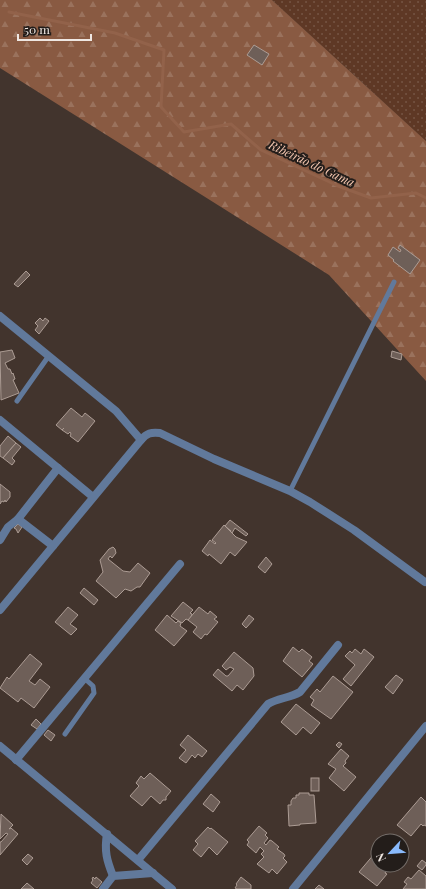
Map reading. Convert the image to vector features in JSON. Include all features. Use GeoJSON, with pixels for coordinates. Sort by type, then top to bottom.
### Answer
{"type":"FeatureCollection","features":[{"type":"Feature","properties":{"kind":"street"},"geometry":{"type":"LineString","coordinates":[[0,316],[48,357],[116,411],[141,440]]}},
{"type":"Feature","properties":{"kind":"street"},"geometry":{"type":"LineString","coordinates":[[0,420],[93,497]]}},
{"type":"Feature","properties":{"kind":"street"},"geometry":{"type":"LineString","coordinates":[[0,610],[141,440],[152,432],[160,433],[214,459],[290,491],[354,530],[425,582]]}},
{"type":"Feature","properties":{"kind":"street"},"geometry":{"type":"LineString","coordinates":[[0,540],[8,527],[18,519],[58,468]]}},
{"type":"Feature","properties":{"kind":"street"},"geometry":{"type":"LineString","coordinates":[[18,519],[53,546]]}},
{"type":"Feature","properties":{"kind":"street"},"geometry":{"type":"LineString","coordinates":[[16,760],[180,564]]}},
{"type":"Feature","properties":{"kind":"street"},"geometry":{"type":"LineString","coordinates":[[138,860],[268,704],[276,699],[292,696],[300,692],[338,645]]}},
{"type":"Feature","properties":{"kind":"street"},"geometry":{"type":"LineString","coordinates":[[293,889],[426,726]]}},
{"type":"Feature","properties":{"kind":"street"},"geometry":{"type":"LineString","coordinates":[[0,746],[172,889]]}},
{"type":"Feature","properties":{"kind":"street"},"geometry":{"type":"LineString","coordinates":[[107,834],[105,852],[113,876]]}},
{"type":"Feature","properties":{"kind":"street"},"geometry":{"type":"LineString","coordinates":[[103,889],[113,876],[153,873]]}},
{"type":"Feature","properties":{"kind":"lane"},"geometry":{"type":"LineString","coordinates":[[290,491],[394,282]]}},
{"type":"Feature","properties":{"kind":"lane"},"geometry":{"type":"LineString","coordinates":[[17,401],[48,357]]}},
{"type":"Feature","properties":{"kind":"lane"},"geometry":{"type":"LineString","coordinates":[[65,734],[94,693],[93,686],[84,678]]}},
{"type":"Feature","properties":{"kind":"shaded area"},"geometry":{"type":"Polygon","coordinates":[[[272,0],[426,0],[426,141],[272,0]]]}},
{"type":"Feature","properties":{"kind":"green space"},"geometry":{"type":"Polygon","coordinates":[[[0,0],[272,0],[426,141],[426,381],[329,275],[0,68],[0,0]]]}},
{"type":"Feature","properties":{"kind":"building"},"geometry":{"type":"Polygon","coordinates":[[[254,45],[269,54],[262,65],[247,55],[254,45]]]}},
{"type":"Feature","properties":{"kind":"building"},"geometry":{"type":"Polygon","coordinates":[[[400,245],[420,260],[410,274],[393,261],[394,260],[388,255],[393,247],[400,252],[401,250],[398,248],[400,245]]]}},
{"type":"Feature","properties":{"kind":"building"},"geometry":{"type":"Polygon","coordinates":[[[26,271],[30,275],[18,287],[14,284],[26,271]]]}},
{"type":"Feature","properties":{"kind":"building"},"geometry":{"type":"Polygon","coordinates":[[[40,318],[43,321],[45,318],[49,321],[39,334],[35,330],[38,326],[35,323],[40,318]]]}},
{"type":"Feature","properties":{"kind":"building"},"geometry":{"type":"Polygon","coordinates":[[[12,350],[15,358],[5,363],[12,374],[13,373],[15,379],[13,380],[19,393],[1,400],[0,352],[12,350]]]}},
{"type":"Feature","properties":{"kind":"building"},"geometry":{"type":"Polygon","coordinates":[[[392,351],[402,354],[401,360],[391,357],[392,351]]]}},
{"type":"Feature","properties":{"kind":"building"},"geometry":{"type":"Polygon","coordinates":[[[71,408],[82,417],[85,413],[95,421],[78,442],[70,436],[70,432],[68,434],[56,425],[71,408]]]}},
{"type":"Feature","properties":{"kind":"building"},"geometry":{"type":"Polygon","coordinates":[[[8,436],[16,443],[3,458],[0,456],[0,446],[8,436]]]}},
{"type":"Feature","properties":{"kind":"building"},"geometry":{"type":"Polygon","coordinates":[[[16,443],[21,447],[12,458],[15,461],[12,465],[3,458],[16,443]]]}},
{"type":"Feature","properties":{"kind":"building"},"geometry":{"type":"Polygon","coordinates":[[[0,484],[10,492],[10,497],[6,502],[5,500],[4,502],[2,501],[0,504],[0,484]]]}},
{"type":"Feature","properties":{"kind":"building"},"geometry":{"type":"Polygon","coordinates":[[[230,520],[248,534],[246,536],[235,528],[232,533],[230,532],[231,531],[225,526],[230,520]]]}},
{"type":"Feature","properties":{"kind":"building"},"geometry":{"type":"Polygon","coordinates":[[[18,524],[22,527],[18,533],[14,528],[18,524]]]}},
{"type":"Feature","properties":{"kind":"building"},"geometry":{"type":"Polygon","coordinates":[[[224,525],[236,537],[247,542],[235,556],[230,552],[221,564],[209,554],[208,556],[202,551],[210,540],[215,544],[216,543],[212,540],[224,525]]]}},
{"type":"Feature","properties":{"kind":"building"},"geometry":{"type":"Polygon","coordinates":[[[113,547],[116,553],[112,558],[110,556],[108,559],[123,571],[130,572],[138,563],[150,573],[140,587],[137,587],[131,591],[125,589],[116,598],[96,581],[103,572],[100,560],[109,549],[113,547]]]}},
{"type":"Feature","properties":{"kind":"building"},"geometry":{"type":"Polygon","coordinates":[[[266,557],[272,564],[265,573],[258,567],[266,557]]]}},
{"type":"Feature","properties":{"kind":"building"},"geometry":{"type":"Polygon","coordinates":[[[84,588],[98,600],[94,605],[80,593],[84,588]]]}},
{"type":"Feature","properties":{"kind":"building"},"geometry":{"type":"Polygon","coordinates":[[[183,602],[193,610],[190,613],[192,614],[191,617],[182,623],[171,616],[183,602]]]}},
{"type":"Feature","properties":{"kind":"building"},"geometry":{"type":"Polygon","coordinates":[[[68,607],[78,615],[70,624],[77,629],[71,635],[55,622],[68,607]]]}},
{"type":"Feature","properties":{"kind":"building"},"geometry":{"type":"Polygon","coordinates":[[[199,607],[208,614],[210,611],[217,617],[214,619],[218,622],[207,635],[205,634],[201,639],[193,632],[197,627],[188,620],[199,607]]]}},
{"type":"Feature","properties":{"kind":"building"},"geometry":{"type":"Polygon","coordinates":[[[167,615],[176,623],[178,621],[181,623],[180,626],[187,631],[174,646],[155,630],[167,615]]]}},
{"type":"Feature","properties":{"kind":"building"},"geometry":{"type":"Polygon","coordinates":[[[249,615],[254,619],[246,628],[242,624],[249,615]]]}},
{"type":"Feature","properties":{"kind":"building"},"geometry":{"type":"Polygon","coordinates":[[[293,647],[299,652],[302,649],[312,657],[309,661],[313,664],[302,677],[283,661],[293,647]]]}},
{"type":"Feature","properties":{"kind":"building"},"geometry":{"type":"Polygon","coordinates":[[[355,649],[361,654],[364,649],[374,657],[351,686],[343,679],[355,665],[345,656],[350,651],[352,653],[355,649]]]}},
{"type":"Feature","properties":{"kind":"building"},"geometry":{"type":"Polygon","coordinates":[[[234,652],[253,668],[254,676],[243,690],[237,685],[232,691],[213,675],[218,669],[228,676],[234,669],[230,667],[226,670],[222,666],[234,652]]]}},
{"type":"Feature","properties":{"kind":"building"},"geometry":{"type":"Polygon","coordinates":[[[30,654],[42,664],[29,681],[35,685],[40,679],[50,687],[34,708],[21,698],[18,702],[0,688],[7,677],[9,679],[30,654]]]}},
{"type":"Feature","properties":{"kind":"building"},"geometry":{"type":"Polygon","coordinates":[[[396,675],[403,680],[393,694],[385,687],[396,675]]]}},
{"type":"Feature","properties":{"kind":"building"},"geometry":{"type":"Polygon","coordinates":[[[333,676],[353,692],[331,719],[311,705],[314,700],[310,697],[317,689],[320,692],[333,676]]]}},
{"type":"Feature","properties":{"kind":"building"},"geometry":{"type":"Polygon","coordinates":[[[296,704],[320,723],[311,734],[303,727],[296,735],[281,722],[296,704]]]}},
{"type":"Feature","properties":{"kind":"building"},"geometry":{"type":"Polygon","coordinates":[[[36,719],[41,724],[37,729],[31,725],[36,719]]]}},
{"type":"Feature","properties":{"kind":"building"},"geometry":{"type":"Polygon","coordinates":[[[48,730],[55,735],[51,741],[44,735],[48,730]]]}},
{"type":"Feature","properties":{"kind":"building"},"geometry":{"type":"Polygon","coordinates":[[[188,735],[207,751],[202,757],[198,754],[195,758],[192,755],[186,763],[179,758],[186,750],[180,745],[188,735]]]}},
{"type":"Feature","properties":{"kind":"building"},"geometry":{"type":"Polygon","coordinates":[[[339,742],[342,744],[339,748],[336,745],[339,742]]]}},
{"type":"Feature","properties":{"kind":"building"},"geometry":{"type":"Polygon","coordinates":[[[341,749],[349,756],[343,766],[356,777],[344,791],[329,778],[336,769],[328,764],[341,749]]]}},
{"type":"Feature","properties":{"kind":"building"},"geometry":{"type":"Polygon","coordinates":[[[150,773],[171,791],[166,797],[166,800],[163,800],[160,804],[151,796],[142,806],[130,796],[139,786],[136,783],[141,776],[144,779],[150,773]]]}},
{"type":"Feature","properties":{"kind":"building"},"geometry":{"type":"Polygon","coordinates":[[[311,778],[319,778],[319,791],[311,791],[311,778]]]}},
{"type":"Feature","properties":{"kind":"building"},"geometry":{"type":"Polygon","coordinates":[[[299,793],[309,793],[309,795],[314,795],[316,823],[289,826],[288,805],[291,805],[293,798],[296,798],[296,795],[299,795],[299,793]]]}},
{"type":"Feature","properties":{"kind":"building"},"geometry":{"type":"Polygon","coordinates":[[[211,794],[220,802],[213,812],[203,804],[211,794]]]}},
{"type":"Feature","properties":{"kind":"building"},"geometry":{"type":"Polygon","coordinates":[[[421,797],[426,802],[426,826],[421,824],[411,836],[410,833],[407,833],[397,825],[421,797]]]}},
{"type":"Feature","properties":{"kind":"building"},"geometry":{"type":"Polygon","coordinates":[[[1,814],[13,825],[9,829],[11,828],[18,834],[0,855],[0,842],[8,834],[6,833],[0,839],[1,814]]]}},
{"type":"Feature","properties":{"kind":"building"},"geometry":{"type":"Polygon","coordinates":[[[259,826],[267,833],[265,835],[268,838],[264,843],[266,845],[270,840],[272,841],[279,847],[277,849],[285,856],[283,858],[287,862],[277,874],[272,869],[269,873],[257,864],[264,857],[261,854],[264,851],[260,847],[256,853],[247,845],[249,842],[247,840],[259,826]]]}},
{"type":"Feature","properties":{"kind":"building"},"geometry":{"type":"Polygon","coordinates":[[[208,827],[228,842],[217,855],[209,847],[201,857],[193,850],[198,844],[195,841],[208,827]]]}},
{"type":"Feature","properties":{"kind":"building"},"geometry":{"type":"Polygon","coordinates":[[[28,854],[33,858],[27,865],[22,860],[28,854]]]}},
{"type":"Feature","properties":{"kind":"building"},"geometry":{"type":"Polygon","coordinates":[[[370,859],[370,873],[387,874],[377,886],[359,872],[370,859]]]}},
{"type":"Feature","properties":{"kind":"building"},"geometry":{"type":"Polygon","coordinates":[[[422,860],[426,863],[426,865],[422,870],[417,866],[422,860]]]}},
{"type":"Feature","properties":{"kind":"building"},"geometry":{"type":"Polygon","coordinates":[[[419,870],[426,876],[426,889],[403,889],[407,884],[404,882],[408,877],[411,879],[419,870]]]}},
{"type":"Feature","properties":{"kind":"building"},"geometry":{"type":"Polygon","coordinates":[[[93,877],[95,879],[96,877],[102,882],[97,888],[91,883],[93,877]]]}},
{"type":"Feature","properties":{"kind":"building"},"geometry":{"type":"Polygon","coordinates":[[[241,877],[251,885],[251,889],[235,888],[241,877]]]}},
{"type":"Feature","properties":{"kind":"building"},"geometry":{"type":"Polygon","coordinates":[[[27,883],[34,889],[21,889],[27,883]]]}},
{"type":"Feature","properties":{"kind":"building"},"geometry":{"type":"Polygon","coordinates":[[[319,885],[324,889],[315,889],[319,885]]]}},
{"type":"Feature","properties":{"kind":"waterway","name":"Ribeirão do Gama"},"geometry":{"type":"LineString","coordinates":[[9,12],[115,33],[164,50],[161,107],[184,132],[231,124],[261,150],[338,186],[371,198],[416,193],[426,198]]}}]}
